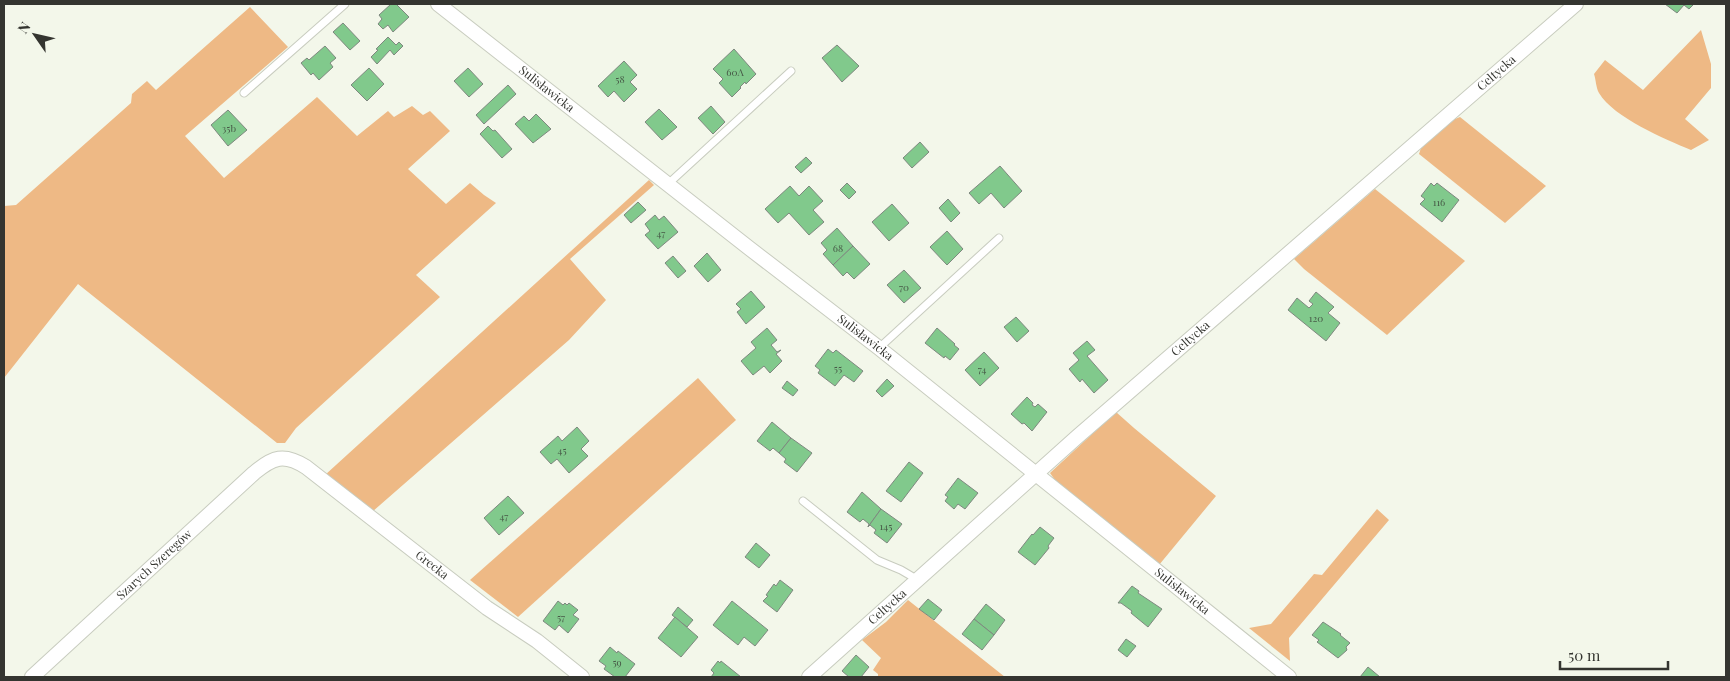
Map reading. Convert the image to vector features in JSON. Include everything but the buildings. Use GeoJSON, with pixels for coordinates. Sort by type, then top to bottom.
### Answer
{"type":"FeatureCollection","features":[{"type":"Feature","properties":{"kind":"street","name":"Sulisławicka"},"geometry":{"type":"LineString","coordinates":[[438,4],[879,348],[1290,677]]}},
{"type":"Feature","properties":{"kind":"street","name":"Celtycka"},"geometry":{"type":"LineString","coordinates":[[809,677],[1076,437],[1576,4]]}},
{"type":"Feature","properties":{"kind":"street","name":"Szarych Szeregów"},"geometry":{"type":"LineString","coordinates":[[32,677],[254,473],[272,460],[280,458]]}},
{"type":"Feature","properties":{"kind":"street","name":"Grecka"},"geometry":{"type":"LineString","coordinates":[[280,458],[293,460],[306,467],[487,608],[537,641],[582,677]]}},
{"type":"Feature","properties":{"kind":"lane"},"geometry":{"type":"LineString","coordinates":[[244,93],[346,4]]}},
{"type":"Feature","properties":{"kind":"lane"},"geometry":{"type":"LineString","coordinates":[[668,184],[790,71]]}},
{"type":"Feature","properties":{"kind":"lane"},"geometry":{"type":"LineString","coordinates":[[879,348],[999,238]]}},
{"type":"Feature","properties":{"kind":"lane"},"geometry":{"type":"LineString","coordinates":[[803,502],[876,560],[901,570],[918,580]]}},
{"type":"Feature","properties":{"kind":"shaded area"},"geometry":{"type":"Polygon","coordinates":[[[250,7],[288,47],[185,136],[224,178],[317,97],[357,136],[388,111],[394,117],[412,106],[423,115],[430,111],[450,131],[408,169],[446,204],[470,183],[496,203],[416,275],[440,297],[296,428],[285,443],[277,443],[78,284],[4,378],[4,206],[16,205],[131,103],[132,94],[147,81],[156,90],[250,7]]]}},
{"type":"Feature","properties":{"kind":"shaded area"},"geometry":{"type":"Polygon","coordinates":[[[1701,30],[1711,64],[1711,88],[1685,119],[1709,140],[1691,150],[1641,127],[1616,111],[1599,93],[1594,74],[1605,60],[1643,90],[1701,30]]]}},
{"type":"Feature","properties":{"kind":"shaded area"},"geometry":{"type":"Polygon","coordinates":[[[1460,117],[1546,186],[1505,223],[1419,154],[1421,148],[1455,119],[1460,117]]]}},
{"type":"Feature","properties":{"kind":"shaded area"},"geometry":{"type":"Polygon","coordinates":[[[649,180],[654,185],[570,259],[606,300],[569,340],[372,512],[325,475],[649,180]]]}},
{"type":"Feature","properties":{"kind":"shaded area"},"geometry":{"type":"Polygon","coordinates":[[[1375,189],[1465,261],[1387,335],[1294,259],[1375,189]]]}},
{"type":"Feature","properties":{"kind":"shaded area"},"geometry":{"type":"Polygon","coordinates":[[[698,378],[736,420],[518,617],[470,580],[698,378]]]}},
{"type":"Feature","properties":{"kind":"shaded area"},"geometry":{"type":"Polygon","coordinates":[[[1116,412],[1216,496],[1159,565],[1055,480],[1050,473],[1116,412]]]}},
{"type":"Feature","properties":{"kind":"shaded area"},"geometry":{"type":"Polygon","coordinates":[[[1377,509],[1389,520],[1289,638],[1290,661],[1249,628],[1271,624],[1314,574],[1322,575],[1377,509]]]}},
{"type":"Feature","properties":{"kind":"shaded area"},"geometry":{"type":"Polygon","coordinates":[[[908,600],[1005,677],[878,677],[878,674],[873,670],[881,658],[862,640],[886,622],[908,600]]]}}]}
